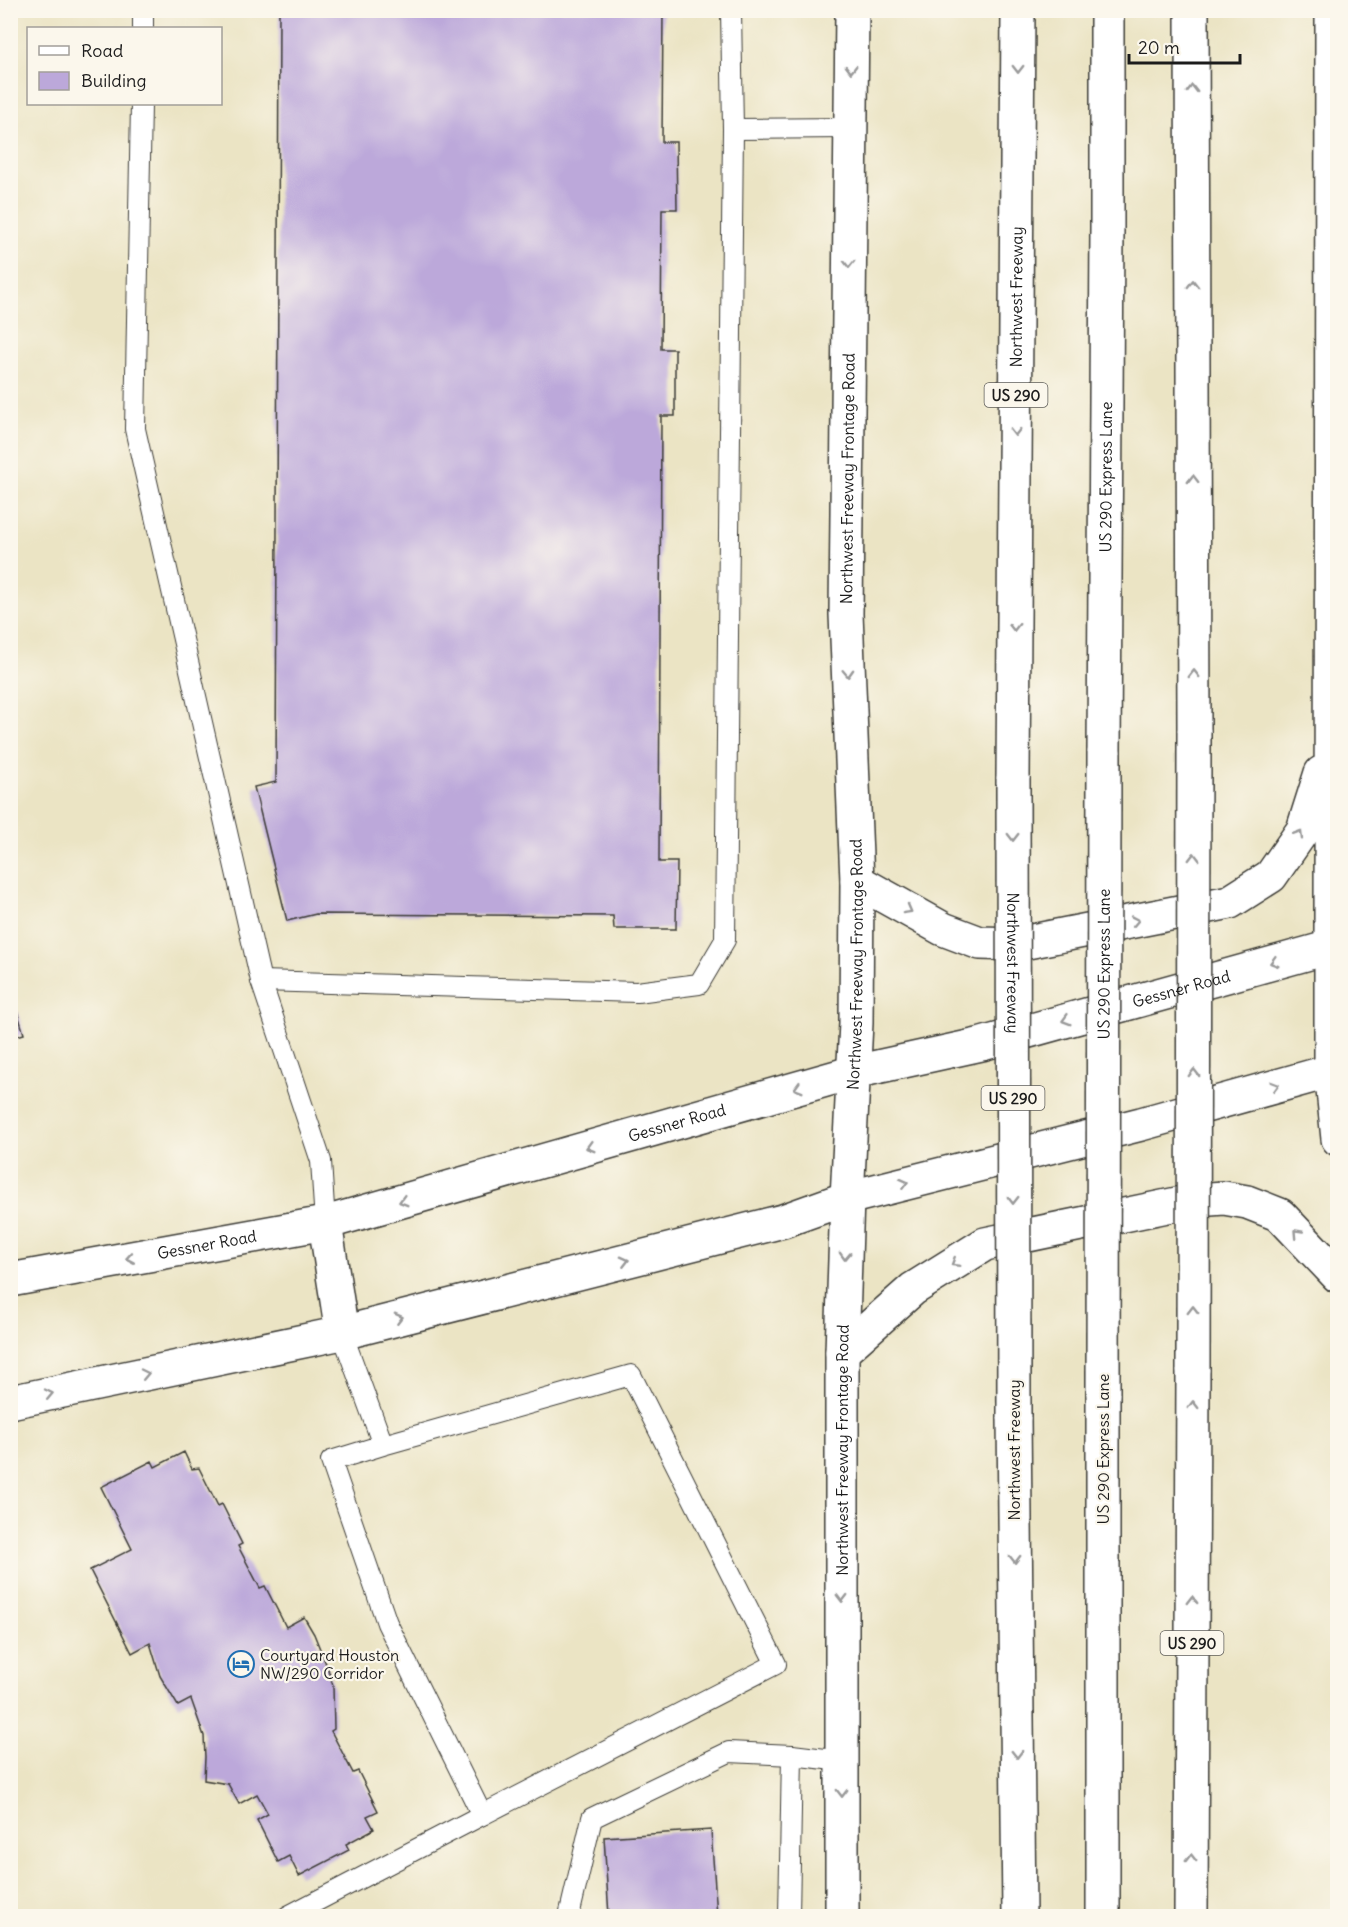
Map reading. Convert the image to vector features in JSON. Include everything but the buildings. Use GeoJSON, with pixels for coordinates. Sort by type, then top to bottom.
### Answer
{"type":"FeatureCollection","features":[{"type":"Feature","properties":{"kind":"main road","name":"Northwest Freeway Frontage Road"},"geometry":{"type":"LineString","coordinates":[[842,1917],[842,1352],[854,1072],[857,881],[846,614],[852,10]]}},
{"type":"Feature","properties":{"kind":"main road","name":"Northwest Freeway"},"geometry":{"type":"LineString","coordinates":[[1018,10],[1012,778],[1014,1417],[1019,1917]]}},
{"type":"Feature","properties":{"kind":"main road","name":"US 290 Express Lane"},"geometry":{"type":"LineString","coordinates":[[1103,1917],[1107,10]]}},
{"type":"Feature","properties":{"kind":"main road","name":"US 290"},"geometry":{"type":"LineString","coordinates":[[1191,1917],[1194,732],[1192,10]]}},
{"type":"Feature","properties":{"kind":"main road"},"geometry":{"type":"LineString","coordinates":[[1332,10],[1330,745],[1334,1069],[1338,1139]]}},
{"type":"Feature","properties":{"kind":"main road"},"geometry":{"type":"LineString","coordinates":[[857,881],[943,929],[980,943],[1017,944],[1230,902],[1271,876],[1303,830],[1330,745]]}},
{"type":"Feature","properties":{"kind":"main road","name":"Gessner Road"},"geometry":{"type":"LineString","coordinates":[[10,1280],[325,1223],[854,1072],[982,1044],[1334,946]]}},
{"type":"Feature","properties":{"kind":"main road"},"geometry":{"type":"LineString","coordinates":[[10,1402],[342,1333],[783,1221],[847,1198],[1141,1124],[1334,1069]]}},
{"type":"Feature","properties":{"kind":"main road"},"geometry":{"type":"LineString","coordinates":[[842,1352],[913,1289],[985,1244],[1196,1200],[1224,1198],[1247,1202],[1280,1215],[1338,1276]]}},
{"type":"Feature","properties":{"kind":"main road"},"geometry":{"type":"LineString","coordinates":[[325,1223],[342,1333]]}},
{"type":"Feature","properties":{"kind":"lane"},"geometry":{"type":"LineString","coordinates":[[143,10],[143,27]]}},
{"type":"Feature","properties":{"kind":"lane"},"geometry":{"type":"LineString","coordinates":[[261,981],[637,992],[699,984],[725,940],[733,129],[731,10]]}},
{"type":"Feature","properties":{"kind":"lane"},"geometry":{"type":"LineString","coordinates":[[141,105],[135,429],[261,981],[321,1161],[325,1223]]}},
{"type":"Feature","properties":{"kind":"lane"},"geometry":{"type":"LineString","coordinates":[[733,129],[850,128]]}},
{"type":"Feature","properties":{"kind":"lane"},"geometry":{"type":"LineString","coordinates":[[342,1333],[383,1445]]}},
{"type":"Feature","properties":{"kind":"lane"},"geometry":{"type":"LineString","coordinates":[[288,1917],[776,1664],[631,1375],[331,1461],[387,1623],[482,1815]]}},
{"type":"Feature","properties":{"kind":"lane"},"geometry":{"type":"LineString","coordinates":[[569,1917],[592,1818],[729,1752],[792,1755],[843,1761]]}},
{"type":"Feature","properties":{"kind":"lane"},"geometry":{"type":"LineString","coordinates":[[789,1917],[792,1755]]}},
{"type":"Feature","properties":{"kind":"place","name":"Courtyard Houston NW/290 Corridor"},"geometry":{"type":"Point","coordinates":[241,1664]}}]}
